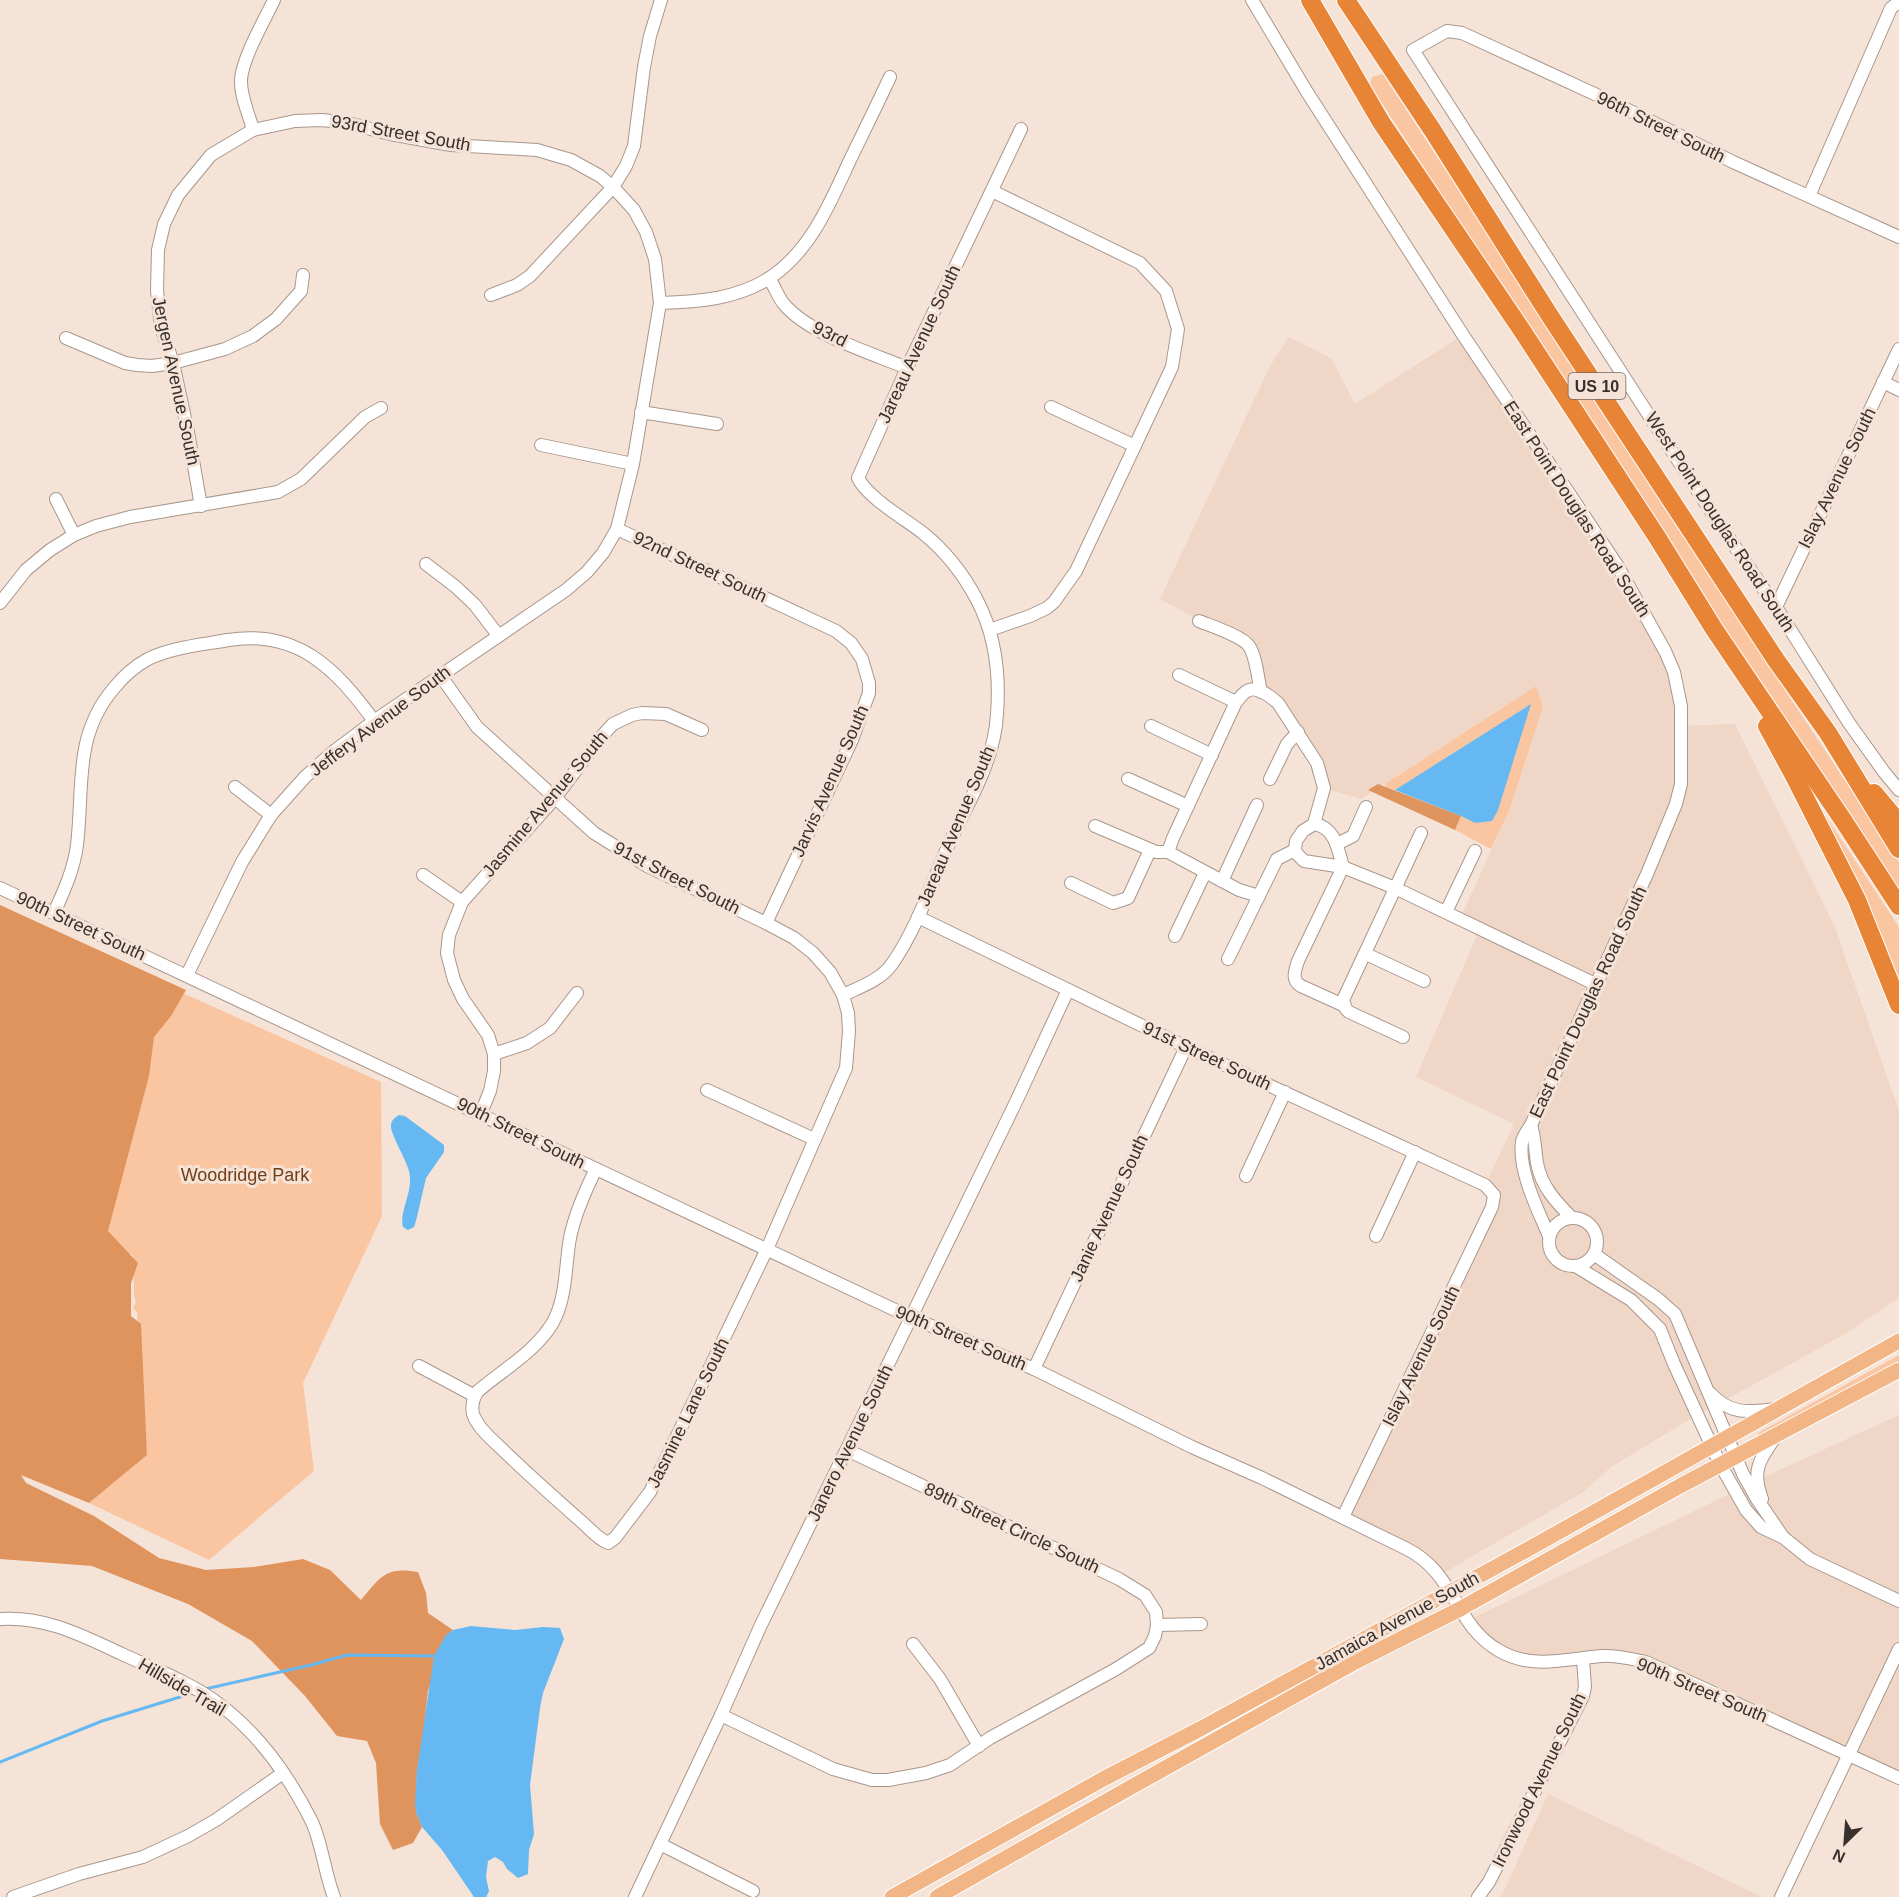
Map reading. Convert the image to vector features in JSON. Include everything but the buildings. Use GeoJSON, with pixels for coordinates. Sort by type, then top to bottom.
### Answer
{"type":"FeatureCollection","features":[{"type":"Feature","properties":{"kind":"highway","name":"US 10"},"geometry":{"type":"LineString","coordinates":[[1310,0],[1381,122],[1542,362],[1657,537],[1714,629],[1899,906]]}},
{"type":"Feature","properties":{"kind":"highway","name":"US 10"},"geometry":{"type":"LineString","coordinates":[[1346,0],[1776,660],[1828,733],[1899,849]]}},
{"type":"Feature","properties":{"kind":"highway"},"geometry":{"type":"LineString","coordinates":[[1714,629],[1793,774],[1857,900],[1899,1005]]}},
{"type":"Feature","properties":{"kind":"highway"},"geometry":{"type":"LineString","coordinates":[[1851,771],[1865,783],[1899,823]]}},
{"type":"Feature","properties":{"kind":"main road","name":"Jamaica Avenue South"},"geometry":{"type":"LineString","coordinates":[[892,1897],[1105,1778],[1451,1592],[1899,1341]]}},
{"type":"Feature","properties":{"kind":"main road","name":"Jamaica Avenue South"},"geometry":{"type":"LineString","coordinates":[[937,1897],[1345,1668],[1460,1609],[1720,1464],[1899,1370]]}},
{"type":"Feature","properties":{"kind":"street"},"geometry":{"type":"LineString","coordinates":[[253,130],[242,93],[244,64],[274,0]]}},
{"type":"Feature","properties":{"kind":"street"},"geometry":{"type":"LineString","coordinates":[[491,295],[517,285],[530,276],[613,187],[626,166],[633,146],[650,36],[661,0]]}},
{"type":"Feature","properties":{"kind":"street","name":"East Point Douglas Road South"},"geometry":{"type":"LineString","coordinates":[[1252,0],[1307,92],[1462,335],[1617,565],[1665,651],[1674,672],[1681,706],[1679,794],[1647,874],[1522,1140],[1522,1160],[1533,1197],[1549,1236]]}},
{"type":"Feature","properties":{"kind":"street"},"geometry":{"type":"LineString","coordinates":[[1809,196],[1891,8],[1899,2]]}},
{"type":"Feature","properties":{"kind":"street","name":"96th Street South"},"geometry":{"type":"LineString","coordinates":[[1423,44],[1447,31],[1462,33],[1612,102],[1733,162],[1899,237]]}},
{"type":"Feature","properties":{"kind":"street","name":"West Point Douglas Road South"},"geometry":{"type":"LineString","coordinates":[[1423,44],[1413,50],[1712,513],[1776,606],[1849,723],[1899,790]]}},
{"type":"Feature","properties":{"kind":"street"},"geometry":{"type":"LineString","coordinates":[[660,303],[715,299],[741,292],[769,278],[809,240],[829,205],[890,77]]}},
{"type":"Feature","properties":{"kind":"street","name":"93rd Street South"},"geometry":{"type":"LineString","coordinates":[[253,130],[295,121],[322,120],[348,123],[390,134],[451,145],[537,150],[571,160],[600,176],[613,187]]}},
{"type":"Feature","properties":{"kind":"street","name":"Jareau Avenue South"},"geometry":{"type":"LineString","coordinates":[[843,995],[875,980],[891,966],[918,916],[984,767],[998,716],[997,664],[993,637],[977,600],[961,573],[943,552],[925,535],[869,493],[858,478],[907,368],[1021,129]]}},
{"type":"Feature","properties":{"kind":"street","name":"Jergen Avenue South"},"geometry":{"type":"LineString","coordinates":[[201,506],[173,363],[162,327],[157,291],[158,250],[164,224],[178,195],[211,155],[253,130]]}},
{"type":"Feature","properties":{"kind":"street","name":"Jeffery Avenue South"},"geometry":{"type":"LineString","coordinates":[[187,975],[242,862],[271,815],[312,771],[374,721],[566,590],[587,572],[603,553],[617,529],[633,464],[660,303],[655,259],[646,232],[634,210],[613,187]]}},
{"type":"Feature","properties":{"kind":"street"},"geometry":{"type":"LineString","coordinates":[[990,630],[1047,608],[1054,602],[1076,571],[1172,367],[1178,329],[1166,291],[1140,262],[992,191]]}},
{"type":"Feature","properties":{"kind":"street"},"geometry":{"type":"LineString","coordinates":[[66,338],[125,363],[152,366],[173,363],[225,349],[253,336],[292,304],[301,291],[303,275]]}},
{"type":"Feature","properties":{"kind":"street","name":"93rd"},"geometry":{"type":"LineString","coordinates":[[769,278],[783,303],[799,318],[815,328],[907,368]]}},
{"type":"Feature","properties":{"kind":"street","name":"Islay Avenue South"},"geometry":{"type":"LineString","coordinates":[[1776,606],[1899,349]]}},
{"type":"Feature","properties":{"kind":"street"},"geometry":{"type":"LineString","coordinates":[[1883,382],[1899,390]]}},
{"type":"Feature","properties":{"kind":"street"},"geometry":{"type":"LineString","coordinates":[[1051,407],[1135,446]]}},
{"type":"Feature","properties":{"kind":"street"},"geometry":{"type":"LineString","coordinates":[[0,603],[26,570],[50,550],[74,535],[96,526],[130,517],[278,492],[301,479],[365,417],[381,408]]}},
{"type":"Feature","properties":{"kind":"street"},"geometry":{"type":"LineString","coordinates":[[641,412],[717,424]]}},
{"type":"Feature","properties":{"kind":"street"},"geometry":{"type":"LineString","coordinates":[[541,446],[633,464]]}},
{"type":"Feature","properties":{"kind":"street"},"geometry":{"type":"LineString","coordinates":[[56,499],[74,535]]}},
{"type":"Feature","properties":{"kind":"street","name":"92nd Street South"},"geometry":{"type":"LineString","coordinates":[[617,529],[783,606]]}},
{"type":"Feature","properties":{"kind":"street"},"geometry":{"type":"LineString","coordinates":[[426,564],[475,605],[498,635]]}},
{"type":"Feature","properties":{"kind":"street","name":"Jarvis Avenue South"},"geometry":{"type":"LineString","coordinates":[[766,922],[852,740],[869,693],[869,683],[861,659],[851,643],[836,631],[783,606]]}},
{"type":"Feature","properties":{"kind":"street"},"geometry":{"type":"LineString","coordinates":[[1199,621],[1248,645],[1252,652],[1260,692]]}},
{"type":"Feature","properties":{"kind":"street"},"geometry":{"type":"LineString","coordinates":[[54,913],[68,884],[77,846],[84,750],[89,729],[104,700],[122,679],[148,659],[180,648],[235,639],[275,640],[298,648],[337,675],[374,721]]}},
{"type":"Feature","properties":{"kind":"street","name":"91st Street South"},"geometry":{"type":"LineString","coordinates":[[440,675],[477,727],[594,833],[647,866],[766,922],[794,938],[813,953],[830,972],[843,995]]}},
{"type":"Feature","properties":{"kind":"street"},"geometry":{"type":"LineString","coordinates":[[1179,675],[1236,702]]}},
{"type":"Feature","properties":{"kind":"street"},"geometry":{"type":"LineString","coordinates":[[1168,852],[1236,702],[1247,691],[1254,689],[1270,695],[1278,703],[1317,763],[1324,788],[1314,824],[1303,831],[1296,841],[1296,854],[1304,861],[1343,867],[1395,888],[1595,984]]}},
{"type":"Feature","properties":{"kind":"street","name":"Jasmine Avenue South"},"geometry":{"type":"LineString","coordinates":[[481,1113],[490,1091],[494,1071],[494,1054],[488,1035],[463,999],[449,965],[447,953],[448,935],[462,902],[555,798],[613,724],[621,719],[642,713],[666,714],[702,730]]}},
{"type":"Feature","properties":{"kind":"street"},"geometry":{"type":"LineString","coordinates":[[1151,726],[1212,754]]}},
{"type":"Feature","properties":{"kind":"street"},"geometry":{"type":"LineString","coordinates":[[1270,779],[1287,744],[1298,732]]}},
{"type":"Feature","properties":{"kind":"street"},"geometry":{"type":"LineString","coordinates":[[1128,779],[1188,806]]}},
{"type":"Feature","properties":{"kind":"street"},"geometry":{"type":"LineString","coordinates":[[235,788],[271,815]]}},
{"type":"Feature","properties":{"kind":"street"},"geometry":{"type":"LineString","coordinates":[[1222,881],[1257,805]]}},
{"type":"Feature","properties":{"kind":"street"},"geometry":{"type":"LineString","coordinates":[[1337,844],[1353,836],[1366,807]]}},
{"type":"Feature","properties":{"kind":"street"},"geometry":{"type":"LineString","coordinates":[[1314,824],[1324,827],[1337,844],[1343,867],[1298,961],[1294,978],[1301,987],[1343,1005],[1349,1012],[1403,1037]]}},
{"type":"Feature","properties":{"kind":"street"},"geometry":{"type":"LineString","coordinates":[[1095,826],[1150,850],[1168,852],[1239,890],[1259,896]]}},
{"type":"Feature","properties":{"kind":"street"},"geometry":{"type":"LineString","coordinates":[[1343,1005],[1343,1000],[1420,833]]}},
{"type":"Feature","properties":{"kind":"street"},"geometry":{"type":"LineString","coordinates":[[1071,884],[1113,903],[1128,898],[1150,850]]}},
{"type":"Feature","properties":{"kind":"street"},"geometry":{"type":"LineString","coordinates":[[1228,958],[1277,859],[1295,850]]}},
{"type":"Feature","properties":{"kind":"street"},"geometry":{"type":"LineString","coordinates":[[1446,912],[1474,851]]}},
{"type":"Feature","properties":{"kind":"street"},"geometry":{"type":"LineString","coordinates":[[1174,936],[1205,873]]}},
{"type":"Feature","properties":{"kind":"street"},"geometry":{"type":"LineString","coordinates":[[423,875],[462,902]]}},
{"type":"Feature","properties":{"kind":"street","name":"90th Street South"},"geometry":{"type":"LineString","coordinates":[[0,888],[910,1317],[1034,1369],[1192,1447],[1415,1552],[1434,1569],[1478,1635],[1499,1651],[1524,1661],[1552,1663],[1603,1656],[1646,1662],[1899,1778]]}},
{"type":"Feature","properties":{"kind":"street","name":"91st Street South"},"geometry":{"type":"LineString","coordinates":[[918,916],[1186,1047],[1485,1185],[1494,1194]]}},
{"type":"Feature","properties":{"kind":"street"},"geometry":{"type":"LineString","coordinates":[[1366,954],[1424,981]]}},
{"type":"Feature","properties":{"kind":"street","name":"Janero Avenue South"},"geometry":{"type":"LineString","coordinates":[[635,1897],[760,1627],[1015,1104],[1068,990]]}},
{"type":"Feature","properties":{"kind":"street"},"geometry":{"type":"LineString","coordinates":[[494,1054],[528,1043],[550,1028],[577,993]]}},
{"type":"Feature","properties":{"kind":"street"},"geometry":{"type":"LineString","coordinates":[[766,1249],[846,1068],[849,1031],[848,1013],[843,995]]}},
{"type":"Feature","properties":{"kind":"street","name":"Janie Avenue South"},"geometry":{"type":"LineString","coordinates":[[1034,1369],[1186,1047]]}},
{"type":"Feature","properties":{"kind":"street"},"geometry":{"type":"LineString","coordinates":[[707,1090],[814,1139]]}},
{"type":"Feature","properties":{"kind":"street"},"geometry":{"type":"LineString","coordinates":[[1246,1176],[1285,1092]]}},
{"type":"Feature","properties":{"kind":"street","name":"East Point Douglas Road South"},"geometry":{"type":"LineString","coordinates":[[1531,1125],[1535,1139],[1537,1164],[1544,1185],[1555,1201],[1572,1218]]}},
{"type":"Feature","properties":{"kind":"street"},"geometry":{"type":"LineString","coordinates":[[1376,1236],[1414,1152]]}},
{"type":"Feature","properties":{"kind":"street"},"geometry":{"type":"LineString","coordinates":[[419,1366],[475,1396],[494,1377],[535,1344],[555,1317],[580,1200],[596,1169]]}},
{"type":"Feature","properties":{"kind":"street","name":"Islay Avenue South"},"geometry":{"type":"LineString","coordinates":[[1343,1517],[1492,1207],[1494,1194]]}},
{"type":"Feature","properties":{"kind":"street"},"geometry":{"type":"LineString","coordinates":[[1577,1267],[1590,1260],[1594,1254],[1597,1245],[1594,1228],[1580,1219],[1564,1219],[1557,1223],[1549,1236],[1548,1244],[1554,1258],[1567,1266],[1577,1267],[1630,1300],[1660,1329],[1720,1464],[1746,1510],[1761,1527],[1784,1538],[1810,1559],[1899,1601]]}},
{"type":"Feature","properties":{"kind":"street","name":"Jasmine Lane South"},"geometry":{"type":"LineString","coordinates":[[475,1396],[472,1402],[473,1414],[487,1435],[599,1539],[608,1543],[615,1538],[650,1492],[766,1249]]}},
{"type":"Feature","properties":{"kind":"street"},"geometry":{"type":"LineString","coordinates":[[1594,1254],[1658,1299],[1675,1314],[1748,1485],[1784,1538]]}},
{"type":"Feature","properties":{"kind":"street"},"geometry":{"type":"LineString","coordinates":[[1707,1389],[1716,1399],[1733,1410],[1745,1412],[1779,1408]]}},
{"type":"Feature","properties":{"kind":"street"},"geometry":{"type":"LineString","coordinates":[[1768,1514],[1756,1481],[1757,1470],[1764,1454],[1777,1435]]}},
{"type":"Feature","properties":{"kind":"street","name":"89th Street Circle South"},"geometry":{"type":"LineString","coordinates":[[847,1450],[1119,1579],[1145,1595],[1156,1612],[1157,1625]]}},
{"type":"Feature","properties":{"kind":"street","name":"Hillside Trail"},"geometry":{"type":"LineString","coordinates":[[0,1619],[21,1618],[60,1626],[177,1680],[218,1703],[251,1731],[283,1773],[313,1824],[334,1897]]}},
{"type":"Feature","properties":{"kind":"street"},"geometry":{"type":"LineString","coordinates":[[721,1715],[833,1769],[872,1780],[888,1780],[926,1773],[950,1765],[1149,1648],[1157,1625],[1201,1624]]}},
{"type":"Feature","properties":{"kind":"street"},"geometry":{"type":"LineString","coordinates":[[913,1644],[940,1678],[979,1746]]}},
{"type":"Feature","properties":{"kind":"street"},"geometry":{"type":"LineString","coordinates":[[1781,1897],[1899,1649]]}},
{"type":"Feature","properties":{"kind":"street","name":"Ironwood Avenue South"},"geometry":{"type":"LineString","coordinates":[[1478,1897],[1490,1882],[1582,1696],[1585,1687],[1583,1659]]}},
{"type":"Feature","properties":{"kind":"street"},"geometry":{"type":"LineString","coordinates":[[13,1897],[79,1874],[152,1853],[189,1836],[216,1820],[283,1773]]}},
{"type":"Feature","properties":{"kind":"street"},"geometry":{"type":"LineString","coordinates":[[660,1844],[753,1892]]}},
{"type":"Feature","properties":{"kind":"shaded area"},"geometry":{"type":"Polygon","coordinates":[[[1463,335],[1665,651],[1681,726],[1735,724],[1834,925],[1899,1111],[1899,1298],[1845,1334],[1687,1421],[1611,1467],[1583,1492],[1440,1575],[1343,1517],[1492,1207],[1485,1185],[1514,1124],[1416,1077],[1479,930],[1460,919],[1509,811],[1543,707],[1536,686],[1361,799],[1324,788],[1298,732],[1261,692],[1253,649],[1160,599],[1270,366],[1289,337],[1331,358],[1355,404],[1463,335]]]}},
{"type":"Feature","properties":{"kind":"shaded area"},"geometry":{"type":"Polygon","coordinates":[[[1378,784],[1461,816],[1455,830],[1368,790],[1378,784]]]}},
{"type":"Feature","properties":{"kind":"shaded area"},"geometry":{"type":"Polygon","coordinates":[[[0,905],[186,990],[171,1016],[154,1037],[149,1076],[108,1231],[138,1263],[131,1283],[131,1316],[141,1324],[147,1455],[89,1503],[21,1475],[26,1483],[94,1516],[159,1558],[206,1570],[254,1567],[303,1559],[330,1570],[361,1600],[379,1579],[391,1572],[418,1572],[426,1593],[428,1613],[453,1630],[446,1635],[428,1691],[417,1770],[416,1812],[422,1827],[413,1843],[393,1850],[380,1824],[376,1763],[367,1741],[337,1736],[305,1696],[252,1641],[188,1604],[92,1566],[0,1559],[0,905]]]}},
{"type":"Feature","properties":{"kind":"shaded area"},"geometry":{"type":"Polygon","coordinates":[[[1899,1415],[1899,1778],[1646,1662],[1510,1656],[1467,1621],[1773,1473],[1899,1415]]]}},
{"type":"Feature","properties":{"kind":"shaded area"},"geometry":{"type":"Polygon","coordinates":[[[1548,1794],[1762,1897],[1499,1897],[1503,1893],[1548,1794]]]}},
{"type":"Feature","properties":{"kind":"green space"},"geometry":{"type":"Polygon","coordinates":[[[1383,74],[1735,615],[1899,862],[1899,895],[1370,85],[1372,77],[1383,74]]]}},
{"type":"Feature","properties":{"kind":"green space"},"geometry":{"type":"Polygon","coordinates":[[[1536,686],[1543,707],[1509,811],[1491,849],[1455,830],[1461,816],[1475,823],[1530,705],[1395,790],[1386,787],[1385,784],[1536,686]]]}},
{"type":"Feature","properties":{"kind":"green space"},"geometry":{"type":"Polygon","coordinates":[[[1813,797],[1899,927],[1899,988],[1813,797]]]}},
{"type":"Feature","properties":{"kind":"green space","name":"Woodridge Park"},"geometry":{"type":"Polygon","coordinates":[[[147,977],[381,1082],[382,1216],[303,1383],[314,1471],[209,1560],[89,1503],[147,1455],[137,1312],[133,1308],[136,1302],[133,1255],[88,1248],[147,977]]]}},
{"type":"Feature","properties":{"kind":"green space"},"geometry":{"type":"Polygon","coordinates":[[[1899,1355],[1899,1362],[1760,1437],[1758,1433],[1899,1355]]]}},
{"type":"Feature","properties":{"kind":"water"},"geometry":{"type":"Polygon","coordinates":[[[1531,704],[1498,810],[1492,821],[1475,823],[1395,790],[1531,704]]]}},
{"type":"Feature","properties":{"kind":"water"},"geometry":{"type":"Polygon","coordinates":[[[399,1115],[405,1116],[444,1145],[444,1152],[426,1178],[414,1227],[408,1230],[403,1227],[402,1221],[410,1186],[409,1171],[391,1126],[393,1120],[399,1115]]]}},
{"type":"Feature","properties":{"kind":"water"},"geometry":{"type":"Polygon","coordinates":[[[471,1626],[515,1630],[560,1628],[564,1639],[543,1693],[540,1708],[530,1785],[534,1834],[529,1850],[528,1874],[518,1878],[495,1857],[488,1861],[486,1877],[489,1891],[486,1897],[474,1897],[442,1850],[422,1827],[415,1803],[417,1770],[434,1656],[446,1635],[453,1630],[471,1626]]]}},
{"type":"Feature","properties":{"kind":"waterway"},"geometry":{"type":"LineString","coordinates":[[205,1689],[347,1655],[434,1656]]}},
{"type":"Feature","properties":{"kind":"waterway"},"geometry":{"type":"LineString","coordinates":[[0,1762],[102,1721],[193,1693]]}}]}
